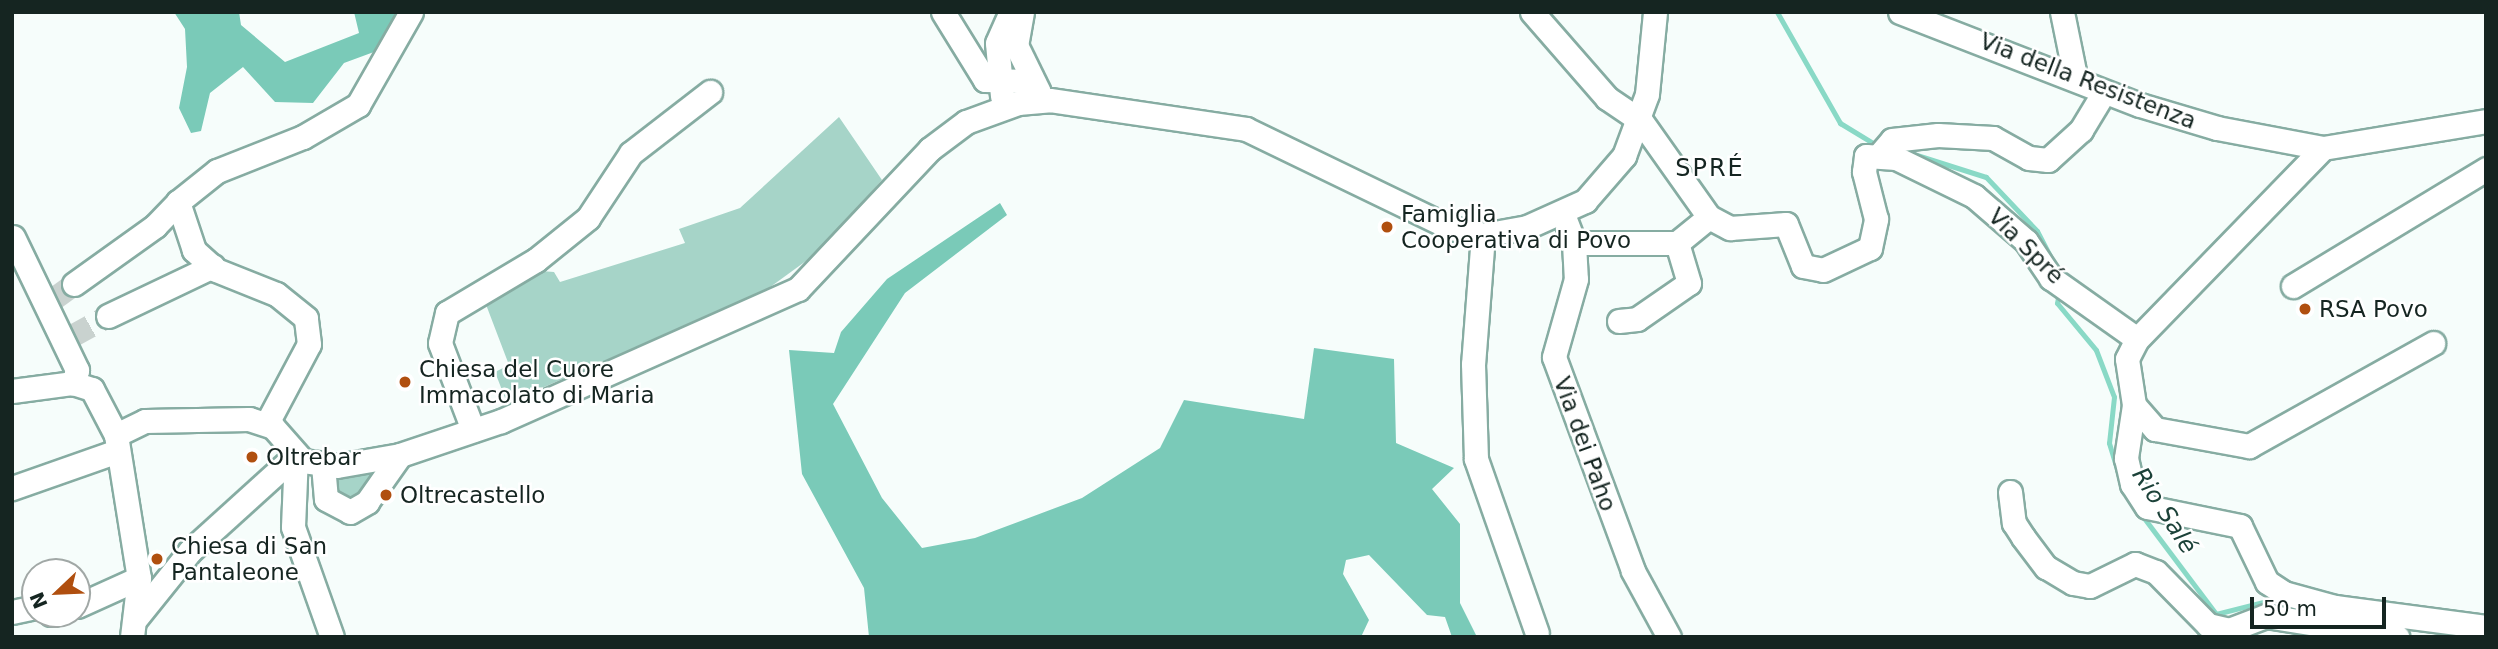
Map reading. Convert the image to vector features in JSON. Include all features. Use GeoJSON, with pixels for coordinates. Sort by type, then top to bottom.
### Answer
{"type":"FeatureCollection","features":[{"type":"Feature","properties":{"kind":"street"},"geometry":{"type":"LineString","coordinates":[[74,284],[155,226],[178,202],[218,171],[303,136],[358,105],[411,12]]}},
{"type":"Feature","properties":{"kind":"street"},"geometry":{"type":"LineString","coordinates":[[943,12],[974,66],[1002,95],[1246,129],[1427,219],[1483,242],[1563,214],[1603,186],[1642,121],[1655,12]]}},
{"type":"Feature","properties":{"kind":"street"},"geometry":{"type":"LineString","coordinates":[[1002,95],[997,43],[1011,12]]}},
{"type":"Feature","properties":{"kind":"street"},"geometry":{"type":"LineString","coordinates":[[1022,12],[1016,45],[1029,81],[1050,100]]}},
{"type":"Feature","properties":{"kind":"street"},"geometry":{"type":"LineString","coordinates":[[1532,12],[1607,98],[1642,121],[1709,216],[1730,228],[1786,224],[1803,266],[1823,270],[1870,248],[1877,219],[1864,172],[1866,156],[1886,147],[1993,138],[2029,158],[2048,160],[2081,130],[2104,92]]}},
{"type":"Feature","properties":{"kind":"street","name":"Via della Resistenza"},"geometry":{"type":"LineString","coordinates":[[1900,12],[2075,76],[2104,92],[2217,128],[2323,148],[2486,121]]}},
{"type":"Feature","properties":{"kind":"street"},"geometry":{"type":"LineString","coordinates":[[2062,12],[2075,76]]}},
{"type":"Feature","properties":{"kind":"street"},"geometry":{"type":"LineString","coordinates":[[12,488],[116,443],[145,421],[267,423],[296,455],[323,465],[400,455],[473,430],[716,330],[798,289],[930,149],[1002,95],[1029,81]]}},
{"type":"Feature","properties":{"kind":"street"},"geometry":{"type":"LineString","coordinates":[[473,430],[440,343],[447,313],[536,260],[588,218],[631,153],[710,92]]}},
{"type":"Feature","properties":{"kind":"street","name":"Via Spré"},"geometry":{"type":"LineString","coordinates":[[1886,147],[1974,196],[2026,241],[2051,278],[2072,290],[2137,339]]}},
{"type":"Feature","properties":{"kind":"street"},"geometry":{"type":"LineString","coordinates":[[2323,148],[2137,339],[2127,359],[2134,405],[2126,458],[2132,484],[2147,507],[2240,526],[2267,582],[2284,593],[2486,627]]}},
{"type":"Feature","properties":{"kind":"street"},"geometry":{"type":"LineString","coordinates":[[2293,286],[2486,169]]}},
{"type":"Feature","properties":{"kind":"street"},"geometry":{"type":"LineString","coordinates":[[178,202],[194,250],[212,266],[295,305],[310,331],[267,423]]}},
{"type":"Feature","properties":{"kind":"street"},"geometry":{"type":"LineString","coordinates":[[1563,214],[1574,243],[1677,243],[1709,216]]}},
{"type":"Feature","properties":{"kind":"street"},"geometry":{"type":"LineString","coordinates":[[13,237],[67,339],[77,370],[73,383]]}},
{"type":"Feature","properties":{"kind":"street"},"geometry":{"type":"LineString","coordinates":[[1483,242],[1474,364],[1476,459],[1537,633]]}},
{"type":"Feature","properties":{"kind":"street","name":"Via dei Paho"},"geometry":{"type":"LineString","coordinates":[[1574,243],[1576,279],[1554,357],[1633,571],[1669,637]]}},
{"type":"Feature","properties":{"kind":"street"},"geometry":{"type":"LineString","coordinates":[[1619,321],[1637,319],[1689,283],[1677,243]]}},
{"type":"Feature","properties":{"kind":"street"},"geometry":{"type":"LineString","coordinates":[[108,316],[212,266]]}},
{"type":"Feature","properties":{"kind":"street"},"geometry":{"type":"LineString","coordinates":[[2134,405],[2155,429],[2249,446],[2433,343]]}},
{"type":"Feature","properties":{"kind":"street"},"geometry":{"type":"LineString","coordinates":[[12,391],[73,383],[92,389],[116,443],[139,578],[134,627]]}},
{"type":"Feature","properties":{"kind":"street"},"geometry":{"type":"LineString","coordinates":[[134,627],[190,551],[296,455]]}},
{"type":"Feature","properties":{"kind":"street"},"geometry":{"type":"LineString","coordinates":[[296,455],[293,527],[332,637]]}},
{"type":"Feature","properties":{"kind":"street"},"geometry":{"type":"LineString","coordinates":[[323,465],[326,499],[350,512],[367,502],[400,455]]}},
{"type":"Feature","properties":{"kind":"street"},"geometry":{"type":"LineString","coordinates":[[2010,492],[2014,523],[2023,537],[2046,567],[2073,583],[2090,586],[2135,564],[2156,572],[2208,625],[2229,630],[2266,616],[2397,637]]}},
{"type":"Feature","properties":{"kind":"street"},"geometry":{"type":"LineString","coordinates":[[91,600],[139,578]]}},
{"type":"Feature","properties":{"kind":"green space"},"geometry":{"type":"Polygon","coordinates":[[[174,12],[239,12],[241,25],[285,62],[359,33],[354,12],[400,12],[382,49],[344,63],[313,103],[275,102],[243,67],[210,93],[201,131],[191,133],[179,108],[187,67],[185,29],[174,12]]]}},
{"type":"Feature","properties":{"kind":"green space"},"geometry":{"type":"Polygon","coordinates":[[[839,117],[882,180],[817,253],[762,293],[507,403],[495,372],[509,365],[485,302],[541,271],[554,272],[560,282],[685,243],[679,229],[740,208],[839,117]]]}},
{"type":"Feature","properties":{"kind":"green space"},"geometry":{"type":"Polygon","coordinates":[[[1000,203],[1007,215],[905,293],[833,404],[882,498],[922,548],[975,538],[1082,498],[1160,448],[1184,400],[1304,419],[1314,348],[1394,359],[1396,443],[1454,468],[1432,489],[1460,524],[1460,603],[1477,637],[1452,637],[1445,617],[1427,615],[1369,555],[1346,560],[1343,574],[1369,620],[1361,637],[869,637],[864,588],[802,474],[789,350],[834,353],[841,332],[887,279],[1000,203]]]}},
{"type":"Feature","properties":{"kind":"green space"},"geometry":{"type":"Polygon","coordinates":[[[379,469],[354,500],[337,497],[335,477],[379,469]]]}},
{"type":"Feature","properties":{"kind":"waterway","name":"Rio Salé"},"geometry":{"type":"LineString","coordinates":[[1777,12],[1840,123],[1878,146]]}},
{"type":"Feature","properties":{"kind":"waterway","name":"Rio Salé"},"geometry":{"type":"LineString","coordinates":[[1904,151],[1986,177],[2037,231],[2060,275]]}},
{"type":"Feature","properties":{"kind":"waterway","name":"Rio Salé"},"geometry":{"type":"LineString","coordinates":[[2059,292],[2057,303],[2096,350],[2114,397],[2109,443],[2118,472]]}},
{"type":"Feature","properties":{"kind":"waterway","name":"Rio Salé"},"geometry":{"type":"LineString","coordinates":[[2141,514],[2216,614],[2267,601],[2284,604]]}},
{"type":"Feature","properties":{"kind":"tunnel"},"geometry":{"type":"LineString","coordinates":[[52,300],[74,284]]}},
{"type":"Feature","properties":{"kind":"tunnel"},"geometry":{"type":"LineString","coordinates":[[70,337],[108,316]]}},
{"type":"Feature","properties":{"kind":"place","name":"Famiglia Cooperativa di Povo"},"geometry":{"type":"Point","coordinates":[1387,227]}},
{"type":"Feature","properties":{"kind":"place","name":"RSA Povo"},"geometry":{"type":"Point","coordinates":[2305,309]}},
{"type":"Feature","properties":{"kind":"place","name":"Chiesa del Cuore Immacolato di Maria"},"geometry":{"type":"Point","coordinates":[405,382]}},
{"type":"Feature","properties":{"kind":"place","name":"Oltrebar"},"geometry":{"type":"Point","coordinates":[252,457]}},
{"type":"Feature","properties":{"kind":"place","name":"Oltrecastello"},"geometry":{"type":"Point","coordinates":[386,495]}},
{"type":"Feature","properties":{"kind":"place","name":"Chiesa di San Pantaleone"},"geometry":{"type":"Point","coordinates":[157,559]}},
{"type":"Feature","properties":{"kind":"district","name":"SPRÉ"},"geometry":{"type":"Point","coordinates":[1710,169]}}]}
